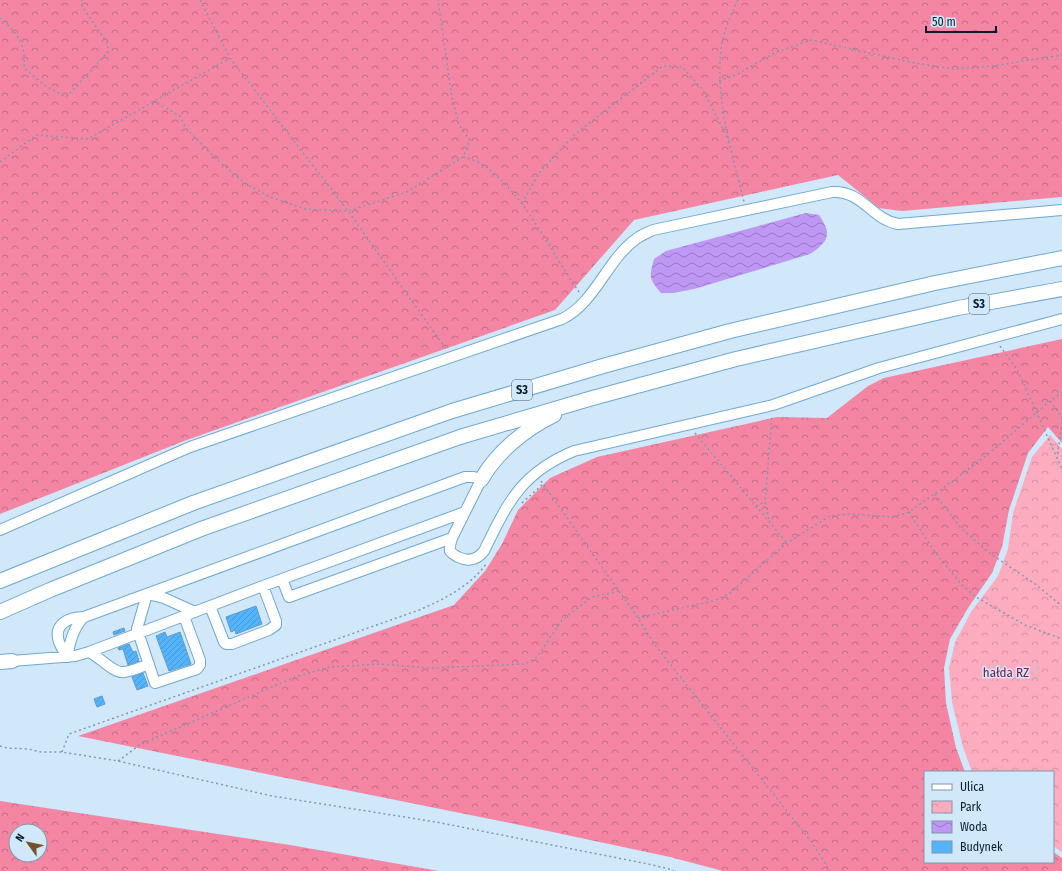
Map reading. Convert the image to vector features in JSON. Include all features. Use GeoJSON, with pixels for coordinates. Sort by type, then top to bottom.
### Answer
{"type":"FeatureCollection","features":[{"type":"Feature","properties":{"kind":"highway","name":"S3"},"geometry":{"type":"LineString","coordinates":[[0,581],[193,503],[459,409],[730,330],[935,283],[1062,258]]}},
{"type":"Feature","properties":{"kind":"highway","name":"S3"},"geometry":{"type":"LineString","coordinates":[[0,612],[50,590],[201,529],[460,437],[588,399],[743,357],[958,308],[1062,289]]}},
{"type":"Feature","properties":{"kind":"highway"},"geometry":{"type":"LineString","coordinates":[[481,480],[499,455],[520,436],[551,416],[588,399]]}},
{"type":"Feature","properties":{"kind":"lane"},"geometry":{"type":"LineString","coordinates":[[0,530],[190,447],[562,319],[577,310],[586,301],[624,249],[636,239],[652,230],[839,191],[856,197],[882,219],[898,224],[1062,210]]}},
{"type":"Feature","properties":{"kind":"lane"},"geometry":{"type":"LineString","coordinates":[[67,657],[59,643],[58,635],[59,629],[66,620],[84,617],[461,478],[469,477],[481,480],[452,538],[450,545],[450,550],[453,554],[467,560],[476,558],[484,551],[510,500],[527,481],[543,467],[574,451],[773,405],[879,368],[1062,319]]}},
{"type":"Feature","properties":{"kind":"lane"},"geometry":{"type":"LineString","coordinates":[[6,662],[67,657],[89,652],[465,512]]}},
{"type":"Feature","properties":{"kind":"lane"},"geometry":{"type":"LineString","coordinates":[[282,579],[289,597],[452,538]]}},
{"type":"Feature","properties":{"kind":"lane"},"geometry":{"type":"LineString","coordinates":[[210,606],[224,642],[226,644],[232,644],[269,630],[276,624],[276,620],[263,586]]}},
{"type":"Feature","properties":{"kind":"lane"},"geometry":{"type":"LineString","coordinates":[[147,594],[164,598],[195,612]]}},
{"type":"Feature","properties":{"kind":"lane"},"geometry":{"type":"LineString","coordinates":[[147,594],[137,625],[138,634],[155,683],[197,669],[200,665],[200,660],[184,616]]}},
{"type":"Feature","properties":{"kind":"lane"},"geometry":{"type":"LineString","coordinates":[[67,657],[74,631],[84,617]]}},
{"type":"Feature","properties":{"kind":"lane"},"geometry":{"type":"LineString","coordinates":[[89,652],[97,656],[115,671],[125,672],[149,664]]}},
{"type":"Feature","properties":{"kind":"path"},"geometry":{"type":"LineString","coordinates":[[0,18],[18,34],[25,55],[24,68],[44,85],[66,98],[108,52],[108,44],[82,6],[82,0]]}},
{"type":"Feature","properties":{"kind":"path"},"geometry":{"type":"LineString","coordinates":[[200,0],[230,58],[348,212],[452,357]]}},
{"type":"Feature","properties":{"kind":"path"},"geometry":{"type":"LineString","coordinates":[[153,101],[180,116],[185,127],[215,158],[246,184],[270,197],[306,209],[348,212],[407,192],[463,157],[470,140],[459,125],[452,98],[438,0]]}},
{"type":"Feature","properties":{"kind":"path"},"geometry":{"type":"LineString","coordinates":[[738,0],[721,47],[719,80],[729,141],[746,210]]}},
{"type":"Feature","properties":{"kind":"path"},"geometry":{"type":"LineString","coordinates":[[719,80],[740,73],[774,54],[811,40],[914,63],[954,69],[992,66],[1062,54]]}},
{"type":"Feature","properties":{"kind":"path"},"geometry":{"type":"LineString","coordinates":[[0,162],[36,135],[88,139],[230,58]]}},
{"type":"Feature","properties":{"kind":"path"},"geometry":{"type":"LineString","coordinates":[[522,203],[539,173],[575,134],[663,66],[682,67],[703,90],[729,141]]}},
{"type":"Feature","properties":{"kind":"path"},"geometry":{"type":"LineString","coordinates":[[463,157],[476,161],[495,174],[522,203],[586,301]]}},
{"type":"Feature","properties":{"kind":"path"},"geometry":{"type":"LineString","coordinates":[[994,337],[1018,371],[1062,469]]}},
{"type":"Feature","properties":{"kind":"path"},"geometry":{"type":"LineString","coordinates":[[638,618],[716,600],[730,593],[787,543],[830,516],[848,514],[892,517],[909,512],[981,459],[1062,392]]}},
{"type":"Feature","properties":{"kind":"path"},"geometry":{"type":"LineString","coordinates":[[1050,401],[1062,418]]}},
{"type":"Feature","properties":{"kind":"path"},"geometry":{"type":"LineString","coordinates":[[769,520],[765,502],[773,405]]}},
{"type":"Feature","properties":{"kind":"path"},"geometry":{"type":"LineString","coordinates":[[1058,459],[1062,421]]}},
{"type":"Feature","properties":{"kind":"path"},"geometry":{"type":"LineString","coordinates":[[688,425],[787,543]]}},
{"type":"Feature","properties":{"kind":"path"},"geometry":{"type":"LineString","coordinates":[[522,504],[532,492],[543,484],[619,590],[655,645],[813,844],[830,871]]}},
{"type":"Feature","properties":{"kind":"path"},"geometry":{"type":"LineString","coordinates":[[935,494],[961,528],[988,552],[1035,584],[1062,606]]}},
{"type":"Feature","properties":{"kind":"path"},"geometry":{"type":"LineString","coordinates":[[756,506],[765,502]]}},
{"type":"Feature","properties":{"kind":"path"},"geometry":{"type":"LineString","coordinates":[[909,512],[934,551],[962,585],[976,597],[1025,625],[1062,639]]}},
{"type":"Feature","properties":{"kind":"path"},"geometry":{"type":"LineString","coordinates":[[62,752],[69,734],[419,610],[456,592],[480,572],[487,563]]}},
{"type":"Feature","properties":{"kind":"path"},"geometry":{"type":"LineString","coordinates":[[118,761],[141,744],[295,678],[330,666],[380,664],[430,668],[525,664],[537,657],[562,620],[592,597],[619,590]]}},
{"type":"Feature","properties":{"kind":"path"},"geometry":{"type":"LineString","coordinates":[[0,746],[41,752],[62,752],[118,761],[272,796],[436,822],[669,868],[674,871]]}},
{"type":"Feature","properties":{"kind":"green space"},"geometry":{"type":"Polygon","coordinates":[[[0,0],[1062,0],[1062,197],[902,211],[879,208],[838,175],[634,220],[555,310],[184,441],[0,514],[0,0]]]}},
{"type":"Feature","properties":{"kind":"green space"},"geometry":{"type":"Polygon","coordinates":[[[1062,339],[1062,443],[1048,427],[1028,453],[1009,510],[1002,547],[992,573],[968,608],[950,639],[944,668],[946,703],[956,748],[965,771],[924,771],[924,863],[1054,863],[1054,853],[1062,858],[1062,871],[723,871],[670,857],[515,824],[78,736],[454,605],[485,571],[502,544],[518,510],[550,478],[597,457],[777,417],[827,418],[868,386],[884,378],[1062,339]]]}},
{"type":"Feature","properties":{"kind":"green space","name":"hałda RZ"},"geometry":{"type":"Polygon","coordinates":[[[1050,435],[1062,449],[1062,852],[1054,847],[1054,771],[972,771],[963,747],[952,702],[949,668],[955,642],[971,612],[998,576],[1008,549],[1013,513],[1032,457],[1050,435]]]}},
{"type":"Feature","properties":{"kind":"green space"},"geometry":{"type":"Polygon","coordinates":[[[0,801],[290,845],[439,871],[0,871],[0,801]]]}},
{"type":"Feature","properties":{"kind":"water"},"geometry":{"type":"Polygon","coordinates":[[[806,213],[819,215],[826,227],[827,232],[825,241],[810,254],[694,289],[673,293],[661,293],[652,281],[651,270],[654,259],[666,251],[806,213]]]}},
{"type":"Feature","properties":{"kind":"building"},"geometry":{"type":"Polygon","coordinates":[[[256,606],[262,624],[236,634],[235,630],[231,632],[226,617],[256,606]]]}},
{"type":"Feature","properties":{"kind":"building"},"geometry":{"type":"Polygon","coordinates":[[[124,628],[125,631],[114,635],[113,632],[124,628]]]}},
{"type":"Feature","properties":{"kind":"building"},"geometry":{"type":"Polygon","coordinates":[[[165,632],[167,637],[180,632],[191,664],[169,671],[156,636],[165,632]]]}},
{"type":"Feature","properties":{"kind":"building"},"geometry":{"type":"Polygon","coordinates":[[[129,644],[133,652],[136,651],[139,661],[128,665],[123,649],[119,650],[118,648],[129,644]]]}},
{"type":"Feature","properties":{"kind":"building"},"geometry":{"type":"Polygon","coordinates":[[[143,673],[148,686],[137,690],[132,677],[143,673]]]}},
{"type":"Feature","properties":{"kind":"building"},"geometry":{"type":"Polygon","coordinates":[[[102,696],[105,704],[97,707],[94,699],[102,696]]]}}]}
